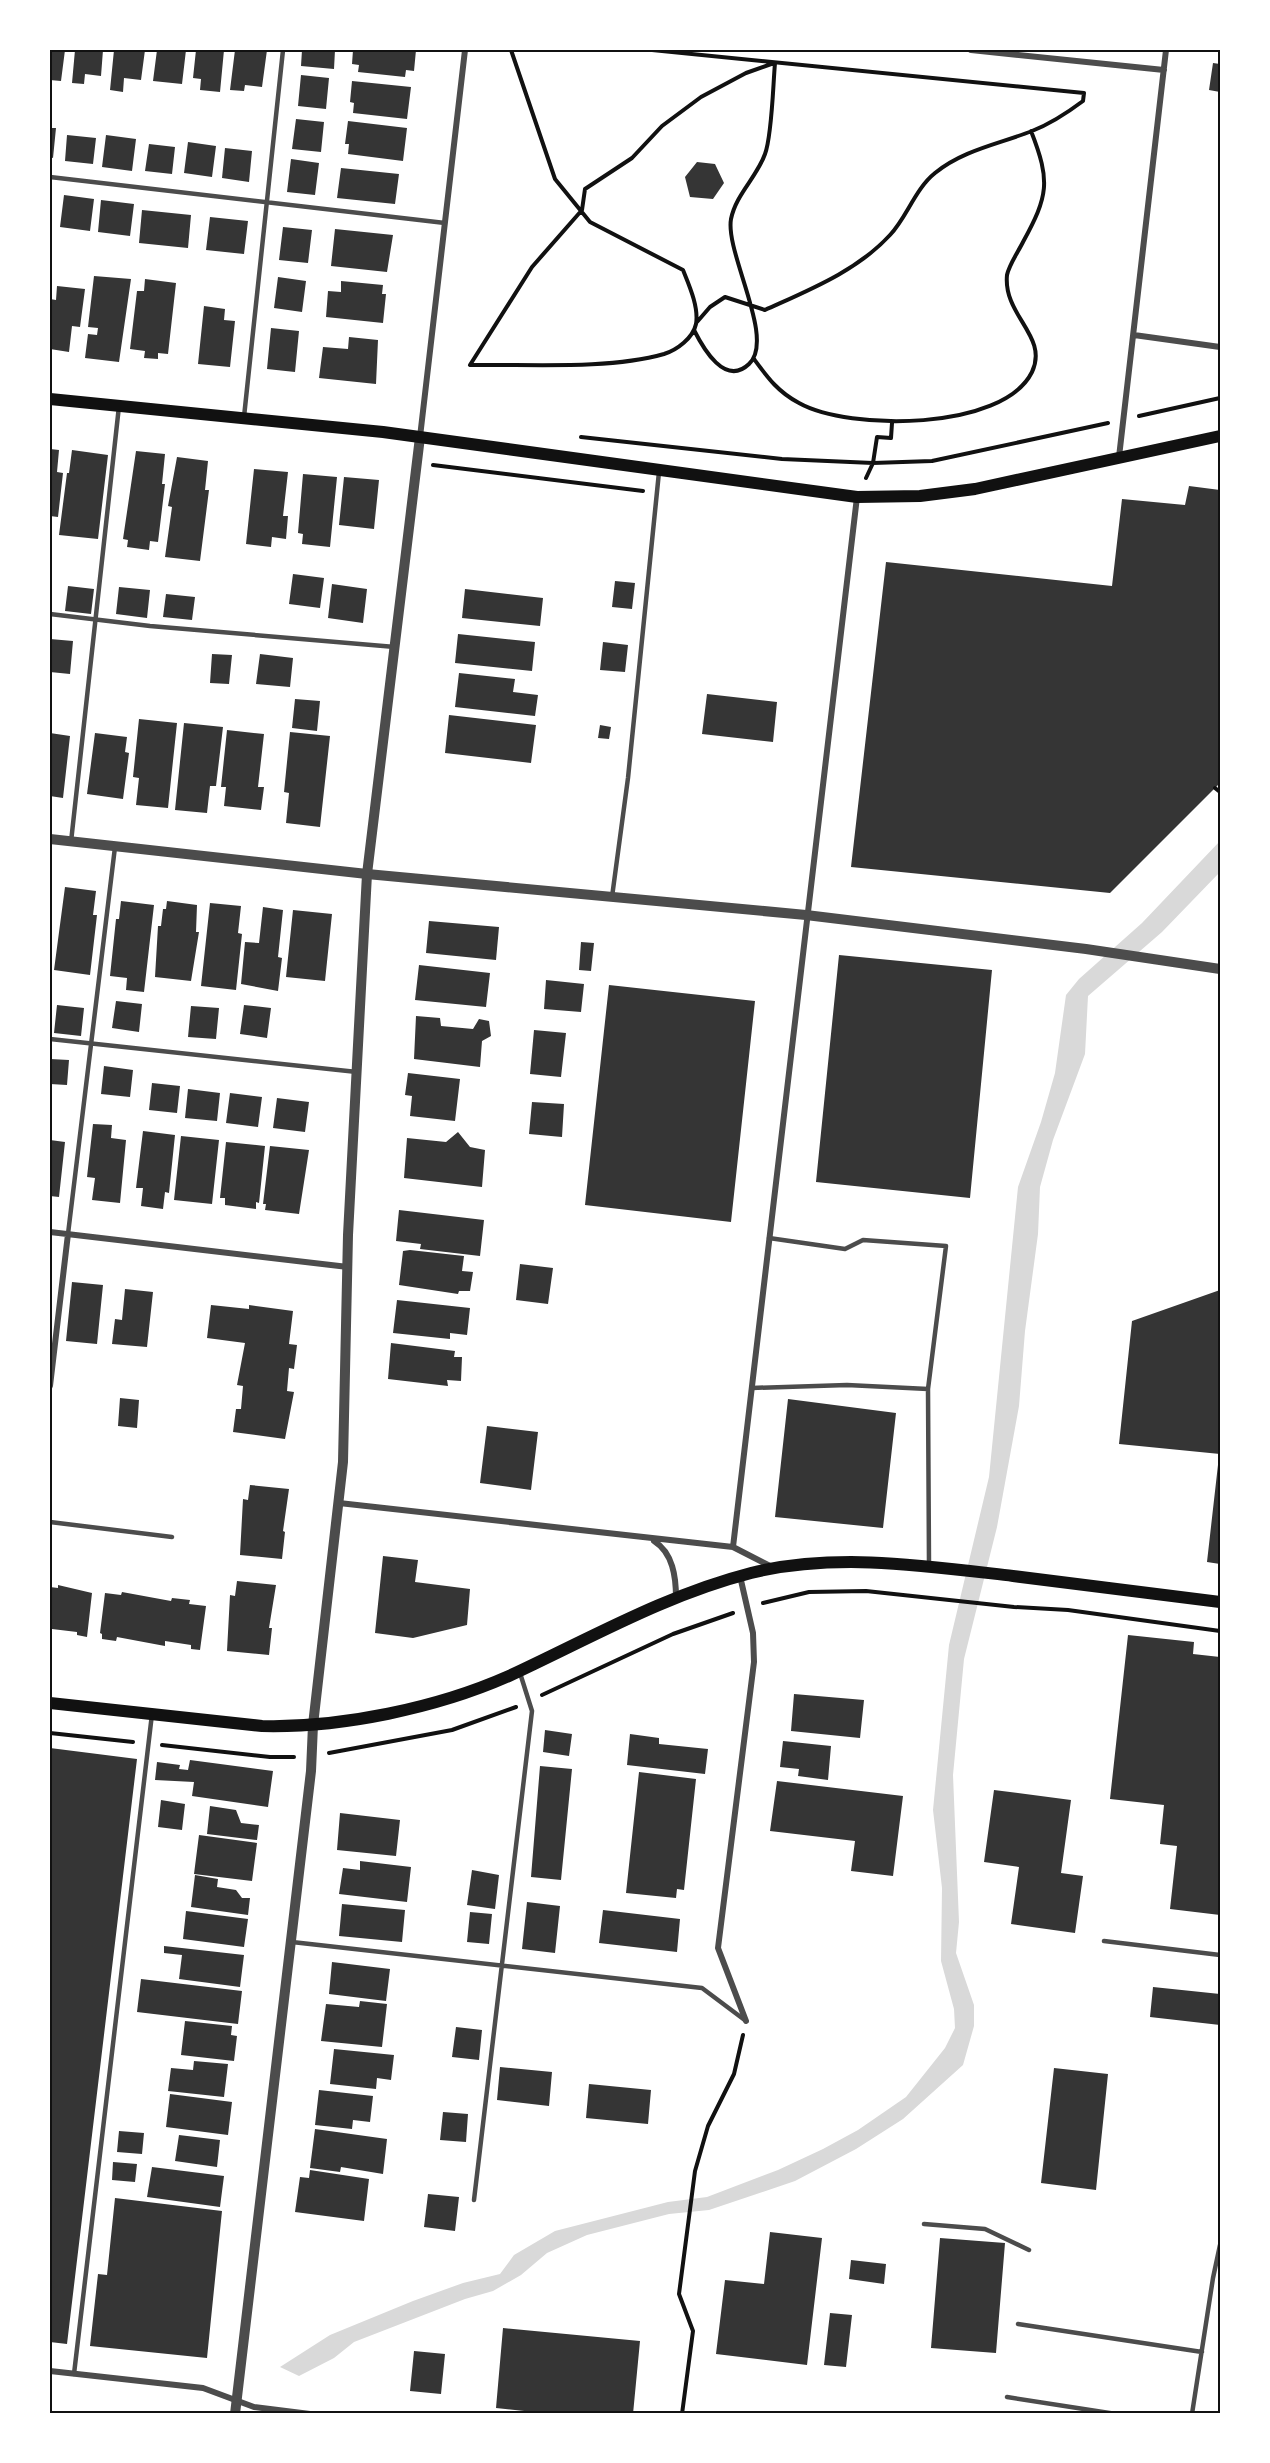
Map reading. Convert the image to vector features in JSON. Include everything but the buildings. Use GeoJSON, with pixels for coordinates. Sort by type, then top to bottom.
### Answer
{"type":"FeatureCollection","features":[{"type":"Feature","properties":{"kind":"main road"},"geometry":{"type":"LineString","coordinates":[[50,399],[420,437],[659,472],[857,497],[920,496],[975,489],[1221,436]]}},
{"type":"Feature","properties":{"kind":"main road"},"geometry":{"type":"LineString","coordinates":[[50,1703],[262,1726],[314,1725],[393,1711],[456,1696],[519,1671],[676,1598],[740,1576],[775,1569],[863,1563],[932,1567],[1221,1602]]}},
{"type":"Feature","properties":{"kind":"street"},"geometry":{"type":"LineString","coordinates":[[235,2414],[292,1942],[339,1503],[357,1072],[368,874],[465,50]]}},
{"type":"Feature","properties":{"kind":"street"},"geometry":{"type":"LineString","coordinates":[[971,50],[1164,70]]}},
{"type":"Feature","properties":{"kind":"street"},"geometry":{"type":"LineString","coordinates":[[1119,457],[1166,50]]}},
{"type":"Feature","properties":{"kind":"street"},"geometry":{"type":"LineString","coordinates":[[1134,335],[1221,347]]}},
{"type":"Feature","properties":{"kind":"street"},"geometry":{"type":"LineString","coordinates":[[733,1547],[857,497]]}},
{"type":"Feature","properties":{"kind":"street"},"geometry":{"type":"LineString","coordinates":[[50,839],[368,874],[806,915],[1086,949],[1221,969]]}},
{"type":"Feature","properties":{"kind":"street"},"geometry":{"type":"LineString","coordinates":[[50,1232],[348,1268]]}},
{"type":"Feature","properties":{"kind":"street"},"geometry":{"type":"LineString","coordinates":[[50,1386],[68,1234]]}},
{"type":"Feature","properties":{"kind":"street"},"geometry":{"type":"LineString","coordinates":[[339,1503],[733,1547],[775,1569]]}},
{"type":"Feature","properties":{"kind":"street"},"geometry":{"type":"LineString","coordinates":[[651,1539],[664,1547],[676,1576],[676,1598]]}},
{"type":"Feature","properties":{"kind":"street"},"geometry":{"type":"LineString","coordinates":[[740,1576],[753,1633],[754,1662],[718,1948],[746,2021]]}},
{"type":"Feature","properties":{"kind":"street"},"geometry":{"type":"LineString","coordinates":[[50,2371],[203,2388],[254,2407],[310,2414]]}},
{"type":"Feature","properties":{"kind":"lane"},"geometry":{"type":"LineString","coordinates":[[244,418],[284,50]]}},
{"type":"Feature","properties":{"kind":"lane"},"geometry":{"type":"LineString","coordinates":[[50,177],[445,223]]}},
{"type":"Feature","properties":{"kind":"lane"},"geometry":{"type":"LineString","coordinates":[[71,842],[119,406]]}},
{"type":"Feature","properties":{"kind":"lane"},"geometry":{"type":"LineString","coordinates":[[612,897],[628,778],[659,472]]}},
{"type":"Feature","properties":{"kind":"lane"},"geometry":{"type":"LineString","coordinates":[[50,614],[395,647]]}},
{"type":"Feature","properties":{"kind":"lane"},"geometry":{"type":"LineString","coordinates":[[68,1234],[115,847]]}},
{"type":"Feature","properties":{"kind":"lane"},"geometry":{"type":"LineString","coordinates":[[50,1039],[357,1072]]}},
{"type":"Feature","properties":{"kind":"lane"},"geometry":{"type":"LineString","coordinates":[[769,1238],[845,1249],[863,1240],[946,1246],[928,1389],[932,1567]]}},
{"type":"Feature","properties":{"kind":"lane"},"geometry":{"type":"LineString","coordinates":[[752,1388],[847,1385],[928,1389]]}},
{"type":"Feature","properties":{"kind":"lane"},"geometry":{"type":"LineString","coordinates":[[50,1522],[172,1537]]}},
{"type":"Feature","properties":{"kind":"lane"},"geometry":{"type":"LineString","coordinates":[[474,2200],[532,1711],[519,1671]]}},
{"type":"Feature","properties":{"kind":"lane"},"geometry":{"type":"LineString","coordinates":[[74,2374],[152,1714]]}},
{"type":"Feature","properties":{"kind":"lane"},"geometry":{"type":"LineString","coordinates":[[1104,1941],[1221,1955]]}},
{"type":"Feature","properties":{"kind":"lane"},"geometry":{"type":"LineString","coordinates":[[292,1942],[702,1988],[746,2021]]}},
{"type":"Feature","properties":{"kind":"lane"},"geometry":{"type":"LineString","coordinates":[[924,2224],[985,2229],[1029,2250]]}},
{"type":"Feature","properties":{"kind":"lane"},"geometry":{"type":"LineString","coordinates":[[1192,2414],[1213,2278],[1221,2245]]}},
{"type":"Feature","properties":{"kind":"lane"},"geometry":{"type":"LineString","coordinates":[[1018,2324],[1202,2352]]}},
{"type":"Feature","properties":{"kind":"lane"},"geometry":{"type":"LineString","coordinates":[[1007,2397],[1116,2414]]}},
{"type":"Feature","properties":{"kind":"path"},"geometry":{"type":"LineString","coordinates":[[511,50],[555,179],[590,222],[683,270],[691,292],[697,322]]}},
{"type":"Feature","properties":{"kind":"path"},"geometry":{"type":"LineString","coordinates":[[652,50],[1084,93],[1083,101],[1065,115],[1031,131],[996,142],[934,173],[906,209],[892,233],[876,250],[846,270],[765,310],[725,297],[710,307],[697,322],[689,339],[666,353],[623,361],[470,365],[532,267],[582,210],[585,189],[632,158],[662,126],[701,97],[746,73],[775,63]]}},
{"type":"Feature","properties":{"kind":"path"},"geometry":{"type":"LineString","coordinates":[[694,330],[708,355],[718,365],[731,371],[744,369],[754,359],[758,342],[732,239],[730,221],[735,205],[766,153],[775,63]]}},
{"type":"Feature","properties":{"kind":"path"},"geometry":{"type":"LineString","coordinates":[[754,359],[777,390],[801,405],[832,414],[892,423],[957,414],[995,404],[1017,390],[1032,372],[1037,351],[1030,334],[1012,308],[1007,275],[1045,197],[1041,157],[1031,131]]}},
{"type":"Feature","properties":{"kind":"path"},"geometry":{"type":"LineString","coordinates":[[576,437],[782,459],[873,463],[932,461],[1221,398]]}},
{"type":"Feature","properties":{"kind":"path"},"geometry":{"type":"LineString","coordinates":[[857,497],[873,463],[877,437],[891,438],[892,423]]}},
{"type":"Feature","properties":{"kind":"path"},"geometry":{"type":"LineString","coordinates":[[1215,788],[1221,792]]}},
{"type":"Feature","properties":{"kind":"path"},"geometry":{"type":"LineString","coordinates":[[747,1607],[809,1592],[866,1591],[984,1604],[1068,1610],[1221,1631]]}},
{"type":"Feature","properties":{"kind":"path"},"geometry":{"type":"LineString","coordinates":[[50,1733],[270,1757],[313,1756]]}},
{"type":"Feature","properties":{"kind":"path"},"geometry":{"type":"LineString","coordinates":[[682,2414],[693,2331],[679,2294],[695,2171],[708,2126],[734,2074],[746,2021]]}},
{"type":"Feature","properties":{"kind":"shaded area"},"geometry":{"type":"Polygon","coordinates":[[[1220,841],[1220,872],[1162,932],[1088,996],[1085,1054],[1053,1140],[1040,1187],[1038,1234],[1025,1331],[1019,1406],[997,1527],[964,1659],[953,1775],[959,1922],[956,1953],[974,2005],[974,2026],[963,2065],[903,2119],[856,2149],[795,2181],[709,2210],[669,2214],[587,2235],[547,2253],[521,2275],[493,2291],[465,2299],[354,2342],[334,2358],[299,2376],[280,2367],[330,2335],[463,2283],[500,2274],[514,2255],[555,2231],[668,2202],[707,2197],[778,2170],[823,2149],[858,2130],[906,2097],[945,2048],[955,2028],[954,2009],[941,1961],[942,1888],[933,1810],[949,1645],[989,1477],[1018,1187],[1041,1122],[1055,1073],[1066,995],[1079,979],[1142,923],[1220,841]]]}}]}
